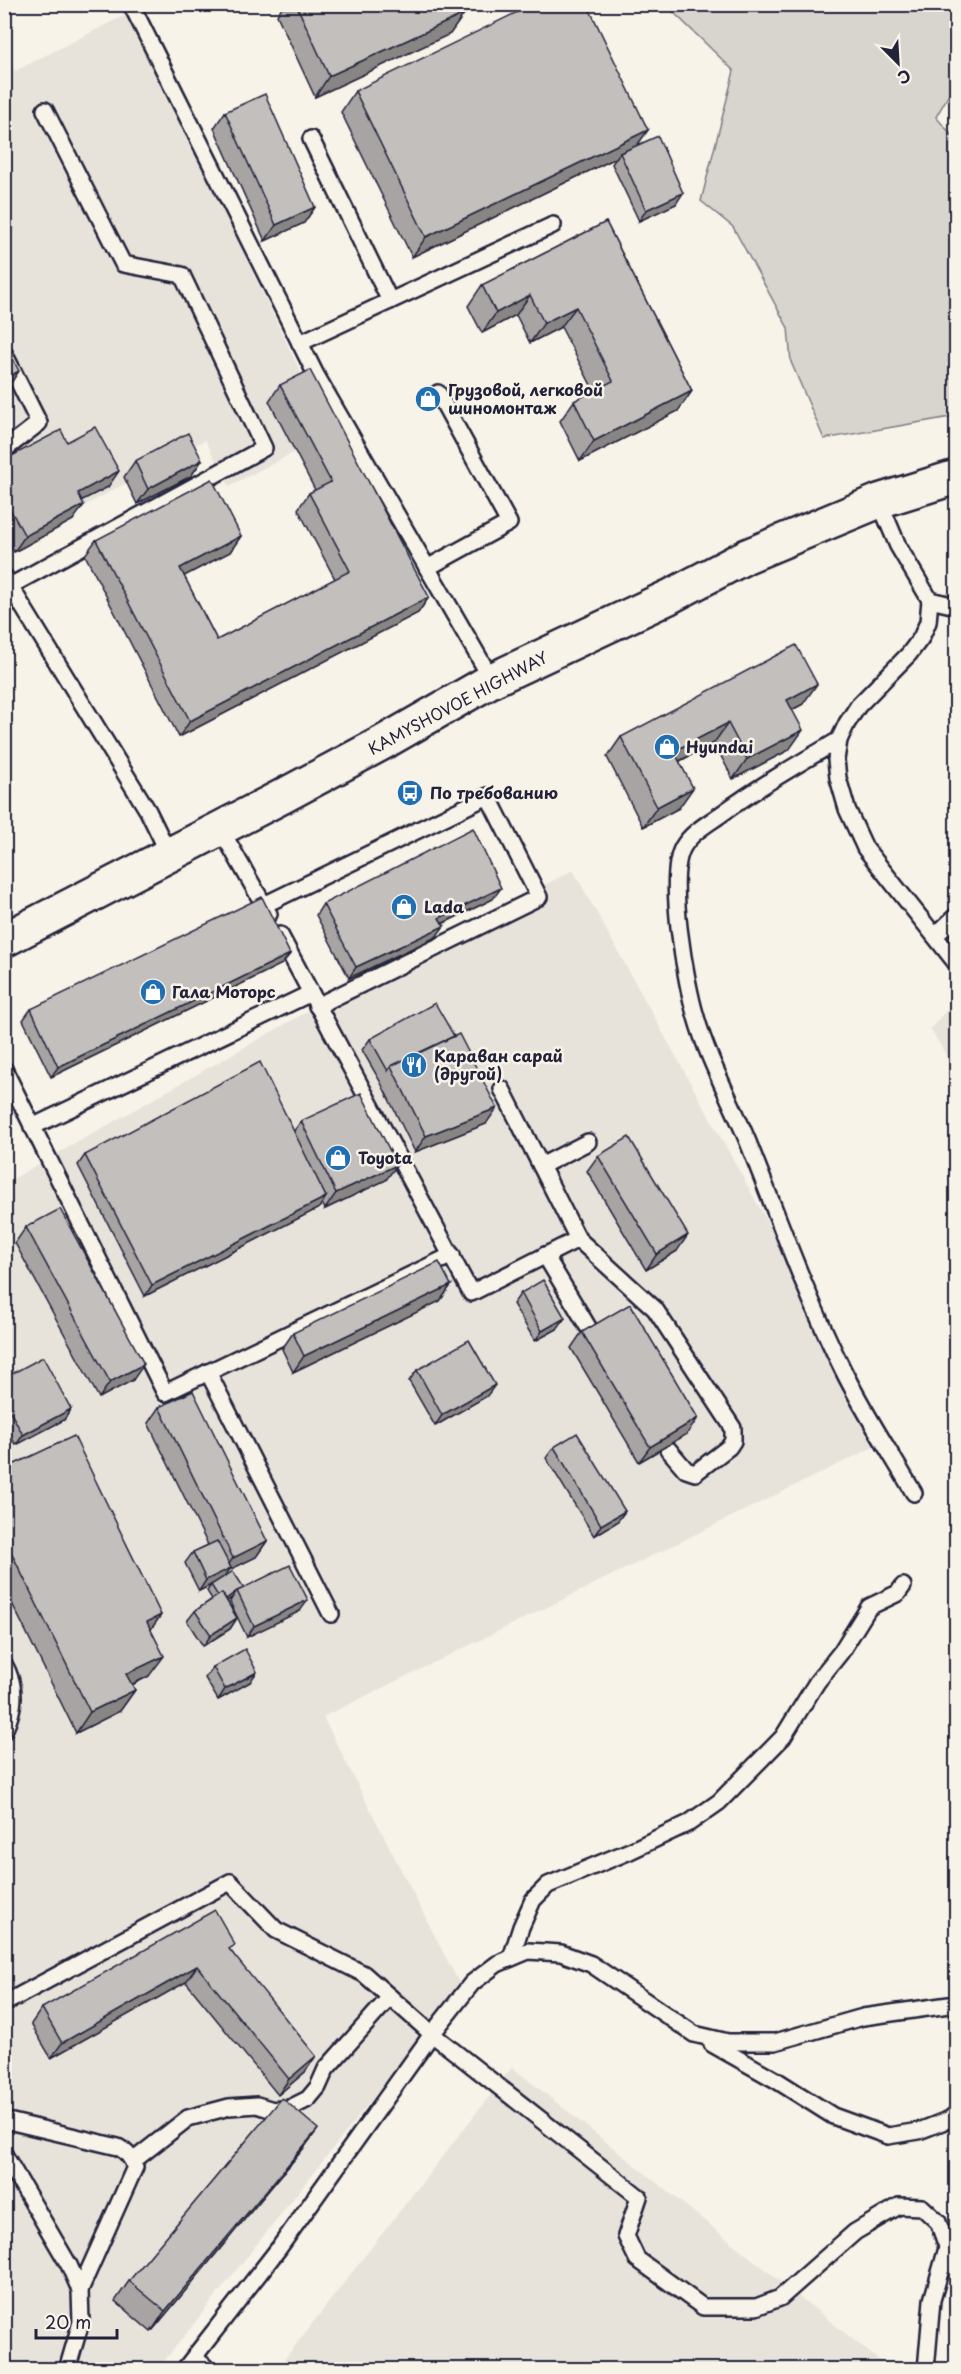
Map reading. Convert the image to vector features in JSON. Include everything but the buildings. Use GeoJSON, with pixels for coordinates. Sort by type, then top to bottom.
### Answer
{"type":"FeatureCollection","features":[{"type":"Feature","properties":{"kind":"main road","name":"KAMYSHOVOE HIGHWAY"},"geometry":{"type":"LineString","coordinates":[[4,940],[384,742],[492,681],[669,597],[747,556],[879,501],[957,477]]}},
{"type":"Feature","properties":{"kind":"lane"},"geometry":{"type":"LineString","coordinates":[[131,4],[316,375],[492,681]]}},
{"type":"Feature","properties":{"kind":"lane"},"geometry":{"type":"LineString","coordinates":[[45,110],[123,264],[182,275],[264,448],[8,581],[148,811],[169,854]]}},
{"type":"Feature","properties":{"kind":"lane"},"geometry":{"type":"LineString","coordinates":[[311,139],[390,301]]}},
{"type":"Feature","properties":{"kind":"lane"},"geometry":{"type":"LineString","coordinates":[[300,343],[553,225]]}},
{"type":"Feature","properties":{"kind":"lane"},"geometry":{"type":"LineString","coordinates":[[4,354],[39,423],[4,450]]}},
{"type":"Feature","properties":{"kind":"lane"},"geometry":{"type":"LineString","coordinates":[[427,568],[509,523],[438,393]]}},
{"type":"Feature","properties":{"kind":"lane"},"geometry":{"type":"LineString","coordinates":[[879,501],[898,546],[930,600],[928,622],[921,638],[909,654],[858,706],[839,740],[836,760],[838,778],[847,809],[865,848],[957,963]]}},
{"type":"Feature","properties":{"kind":"lane"},"geometry":{"type":"LineString","coordinates":[[930,600],[957,606]]}},
{"type":"Feature","properties":{"kind":"lane"},"geometry":{"type":"LineString","coordinates":[[839,740],[759,781],[695,832],[683,847],[677,862],[676,885],[681,942],[696,1016],[789,1247],[842,1369],[914,1494]]}},
{"type":"Feature","properties":{"kind":"lane"},"geometry":{"type":"LineString","coordinates":[[32,1127],[539,897],[488,796],[264,906]]}},
{"type":"Feature","properties":{"kind":"lane"},"geometry":{"type":"LineString","coordinates":[[220,828],[471,1293],[578,1239]]}},
{"type":"Feature","properties":{"kind":"lane"},"geometry":{"type":"LineString","coordinates":[[935,936],[957,916]]}},
{"type":"Feature","properties":{"kind":"lane"},"geometry":{"type":"LineString","coordinates":[[4,1069],[165,1393],[452,1255]]}},
{"type":"Feature","properties":{"kind":"lane"},"geometry":{"type":"LineString","coordinates":[[501,1089],[578,1239],[655,1309],[733,1428],[733,1441],[729,1447],[695,1473],[686,1470],[668,1449]]}},
{"type":"Feature","properties":{"kind":"lane"},"geometry":{"type":"LineString","coordinates":[[541,1166],[588,1142]]}},
{"type":"Feature","properties":{"kind":"lane"},"geometry":{"type":"LineString","coordinates":[[545,1255],[588,1328]]}},
{"type":"Feature","properties":{"kind":"lane"},"geometry":{"type":"LineString","coordinates":[[208,1372],[331,1614]]}},
{"type":"Feature","properties":{"kind":"lane"},"geometry":{"type":"LineString","coordinates":[[511,1958],[521,1927],[534,1900],[548,1885],[630,1851],[689,1823],[719,1802],[783,1737],[817,1682],[841,1653],[869,1607],[898,1593],[903,1586]]}},
{"type":"Feature","properties":{"kind":"lane"},"geometry":{"type":"LineString","coordinates":[[4,1664],[10,1674],[15,1698],[11,1718],[4,1731]]}},
{"type":"Feature","properties":{"kind":"lane"},"geometry":{"type":"LineString","coordinates":[[9,2001],[230,1882],[276,1930],[364,1974],[432,2034],[639,2197],[626,2236],[638,2259],[703,2307],[756,2307],[780,2298],[855,2232],[899,2206],[922,2207],[938,2222],[957,2271]]}},
{"type":"Feature","properties":{"kind":"lane"},"geometry":{"type":"LineString","coordinates":[[208,2370],[190,2364],[286,2238],[432,2034],[472,1983],[497,1964],[528,1951],[561,1953],[591,1964],[694,2034],[776,2080],[833,2116],[888,2136],[919,2131],[957,2114]]}},
{"type":"Feature","properties":{"kind":"lane"},"geometry":{"type":"LineString","coordinates":[[133,2161],[189,2118],[229,2107],[257,2104],[273,2110],[290,2108],[308,2098],[318,2087],[326,2069],[390,1997]]}},
{"type":"Feature","properties":{"kind":"lane"},"geometry":{"type":"LineString","coordinates":[[694,2034],[728,2042],[775,2042],[863,2018],[957,2004]]}},
{"type":"Feature","properties":{"kind":"lane"},"geometry":{"type":"LineString","coordinates":[[4,2120],[118,2147],[127,2152],[133,2161],[135,2167],[80,2290]]}},
{"type":"Feature","properties":{"kind":"lane"},"geometry":{"type":"LineString","coordinates":[[4,2154],[69,2265],[80,2290],[81,2322],[67,2370]]}},
{"type":"Feature","properties":{"kind":"lane"},"geometry":{"type":"LineString","coordinates":[[926,2370],[932,2300],[947,2248]]}},
{"type":"Feature","properties":{"kind":"shaded area"},"geometry":{"type":"Polygon","coordinates":[[[666,5],[956,5],[956,82],[936,117],[956,140],[956,416],[824,439],[791,362],[788,328],[733,227],[701,201],[734,71],[666,5]]]}},
{"type":"Feature","properties":{"kind":"shaded area"},"geometry":{"type":"Polygon","coordinates":[[[129,13],[330,434],[229,486],[205,440],[5,549],[4,52],[15,71],[129,13]]]}},
{"type":"Feature","properties":{"kind":"shaded area"},"geometry":{"type":"Polygon","coordinates":[[[573,870],[888,1440],[323,1717],[461,1987],[158,2369],[5,2369],[4,1184],[317,1006],[573,870]]]}},
{"type":"Feature","properties":{"kind":"shaded area"},"geometry":{"type":"Polygon","coordinates":[[[956,999],[956,1071],[930,1029],[956,999]]]}},
{"type":"Feature","properties":{"kind":"shaded area"},"geometry":{"type":"Polygon","coordinates":[[[512,2067],[890,2369],[276,2370],[512,2067]]]}},
{"type":"Feature","properties":{"kind":"place","name":"Грузовой, легковой шиномонтаж"},"geometry":{"type":"Point","coordinates":[428,399]}},
{"type":"Feature","properties":{"kind":"place","name":"Hyundai"},"geometry":{"type":"Point","coordinates":[667,747]}},
{"type":"Feature","properties":{"kind":"place","name":"По требованию"},"geometry":{"type":"Point","coordinates":[410,793]}},
{"type":"Feature","properties":{"kind":"place","name":"Lada"},"geometry":{"type":"Point","coordinates":[404,907]}},
{"type":"Feature","properties":{"kind":"place","name":"Гала Моторс"},"geometry":{"type":"Point","coordinates":[153,992]}},
{"type":"Feature","properties":{"kind":"place","name":"Караван сарай (другой)"},"geometry":{"type":"Point","coordinates":[414,1065]}},
{"type":"Feature","properties":{"kind":"place","name":"Toyota"},"geometry":{"type":"Point","coordinates":[338,1158]}}]}
